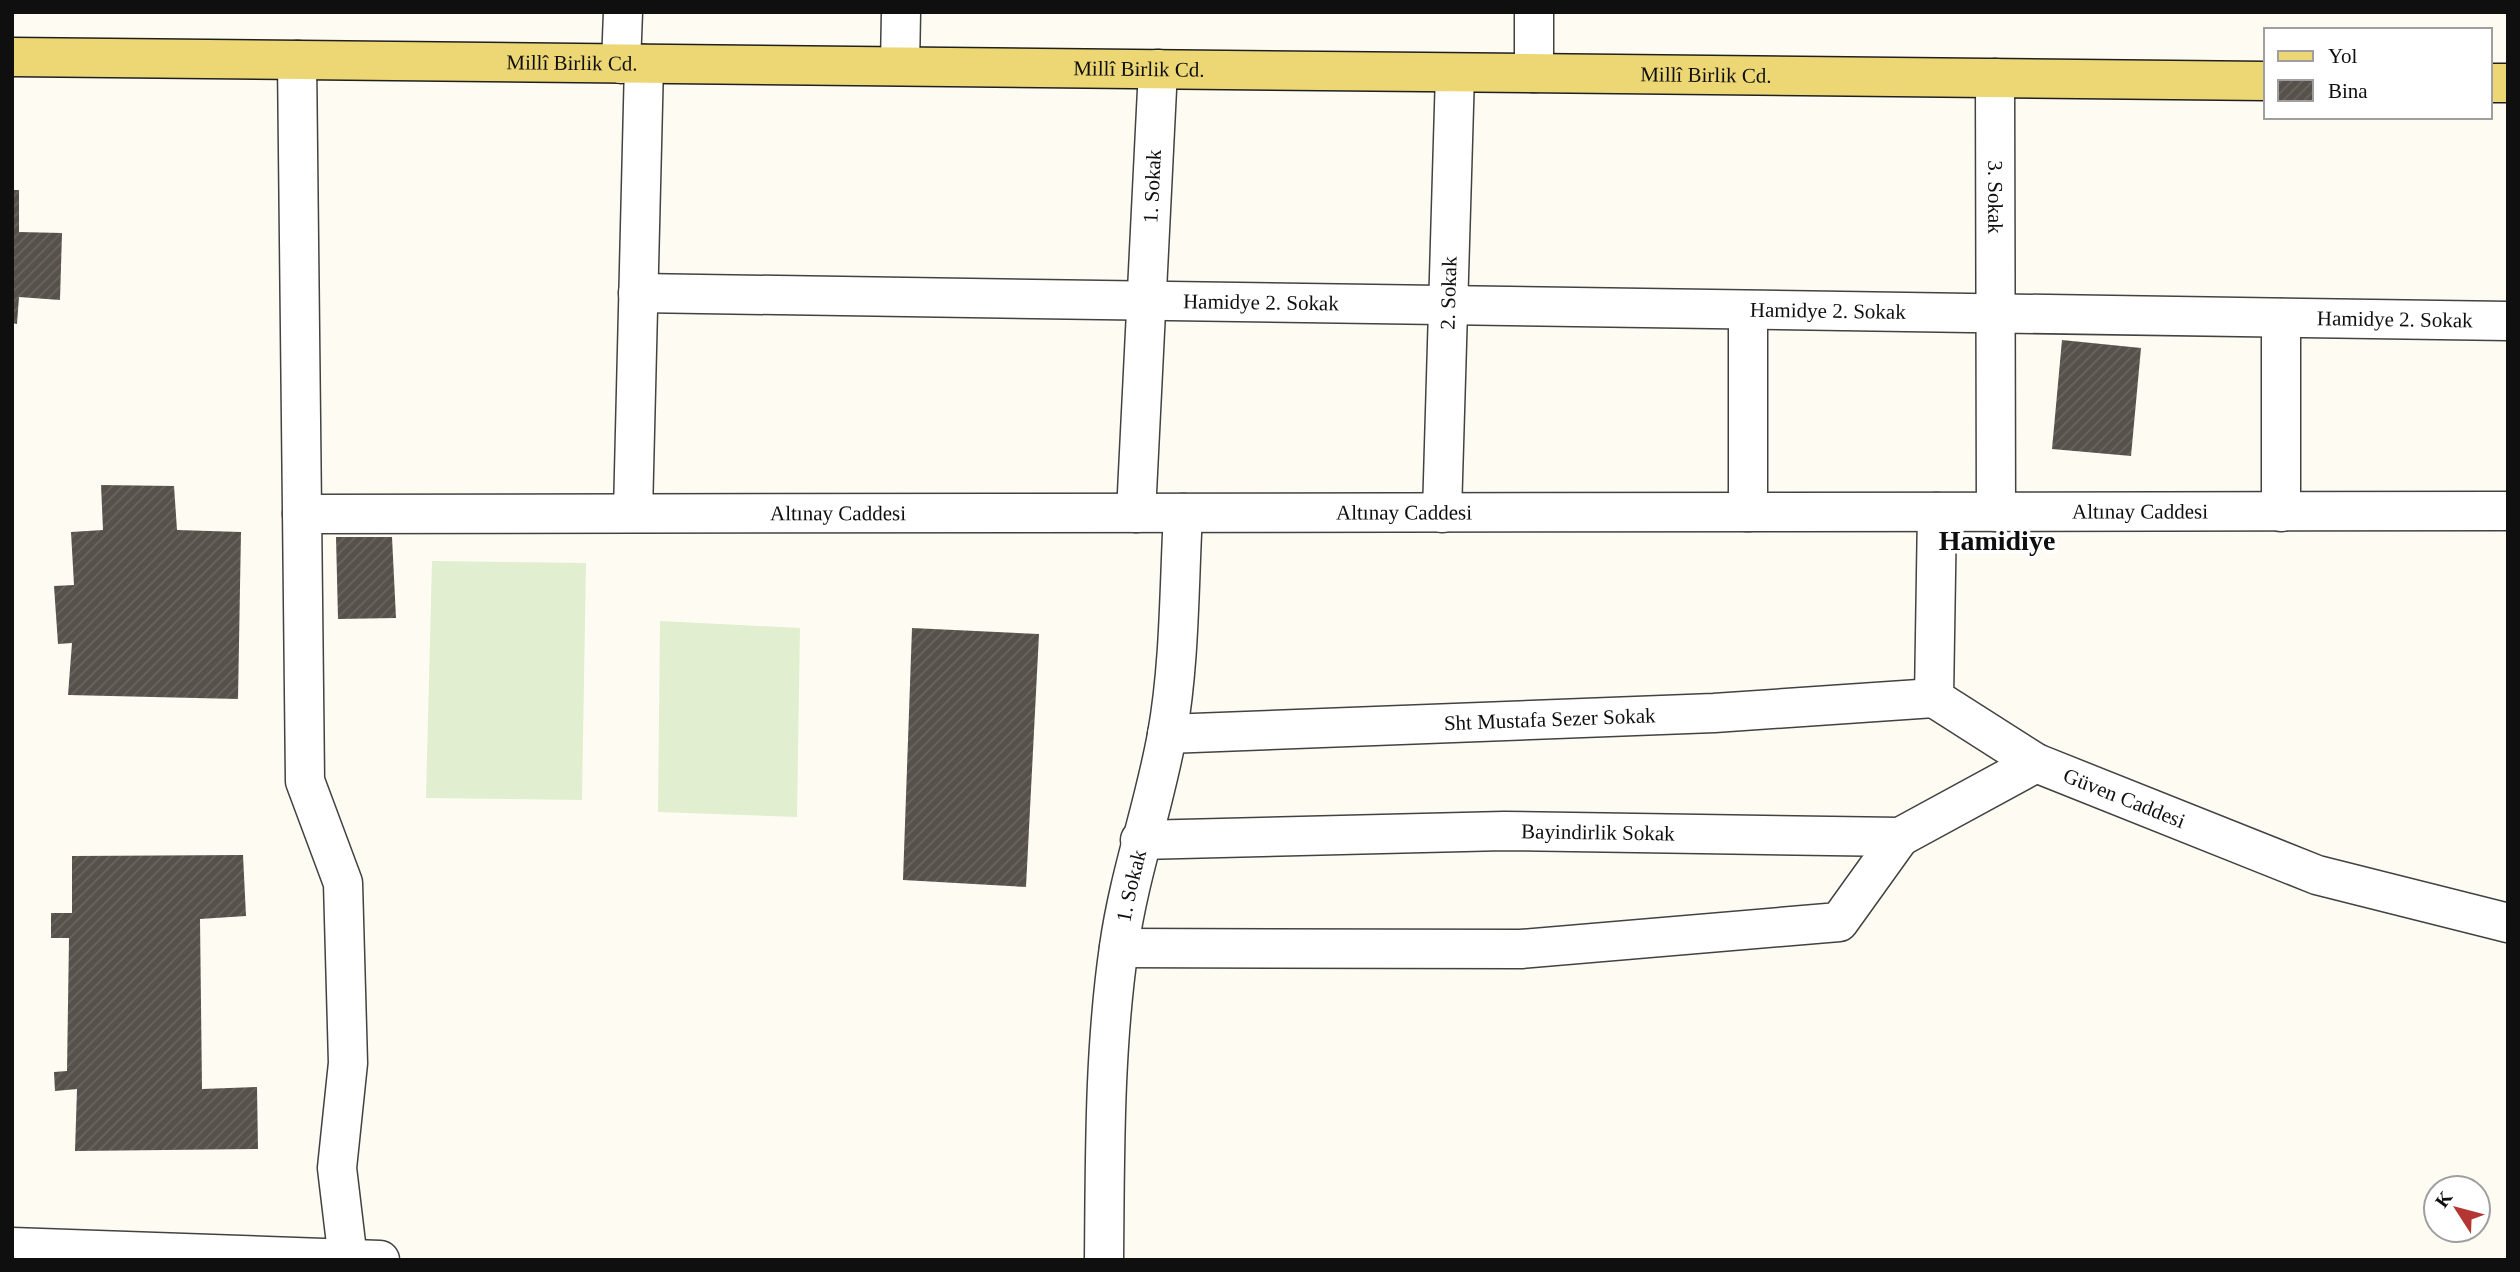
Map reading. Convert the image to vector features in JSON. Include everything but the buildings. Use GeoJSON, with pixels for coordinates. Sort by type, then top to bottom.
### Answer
{"type":"FeatureCollection","features":[{"type":"Feature","properties":{"kind":"main road","name":"Millî Birlik Cd."},"geometry":{"type":"LineString","coordinates":[[12,57],[2264,81]]}},
{"type":"Feature","properties":{"kind":"street"},"geometry":{"type":"LineString","coordinates":[[623,12],[632,64],[638,293],[632,513]]}},
{"type":"Feature","properties":{"kind":"street"},"geometry":{"type":"LineString","coordinates":[[901,12],[901,66]]}},
{"type":"Feature","properties":{"kind":"street"},"geometry":{"type":"LineString","coordinates":[[1534,12],[1534,73]]}},
{"type":"Feature","properties":{"kind":"street"},"geometry":{"type":"LineString","coordinates":[[12,1247],[358,1259],[337,1168],[348,1063],[343,883],[305,781],[297,60]]}},
{"type":"Feature","properties":{"kind":"street","name":"1. Sokak"},"geometry":{"type":"LineString","coordinates":[[1136,513],[1158,69]]}},
{"type":"Feature","properties":{"kind":"street","name":"2. Sokak"},"geometry":{"type":"LineString","coordinates":[[1442,513],[1455,73]]}},
{"type":"Feature","properties":{"kind":"street","name":"3. Sokak"},"geometry":{"type":"LineString","coordinates":[[1995,78],[1996,512]]}},
{"type":"Feature","properties":{"kind":"street","name":"Hamidye 2. Sokak"},"geometry":{"type":"LineString","coordinates":[[638,293],[1147,303],[2508,321]]}},
{"type":"Feature","properties":{"kind":"street"},"geometry":{"type":"LineString","coordinates":[[1748,310],[1748,512]]}},
{"type":"Feature","properties":{"kind":"street"},"geometry":{"type":"LineString","coordinates":[[2281,318],[2281,512]]}},
{"type":"Feature","properties":{"kind":"street"},"geometry":{"type":"LineString","coordinates":[[1934,698],[1937,512]]}},
{"type":"Feature","properties":{"kind":"street","name":"Altınay Caddesi"},"geometry":{"type":"LineString","coordinates":[[302,514],[2508,512]]}},
{"type":"Feature","properties":{"kind":"street","name":"1. Sokak"},"geometry":{"type":"LineString","coordinates":[[1104,1260],[1110,1028],[1128,893],[1167,734],[1174,675],[1183,513]]}},
{"type":"Feature","properties":{"kind":"street","name":"Sht Mustafa Sezer Sokak"},"geometry":{"type":"LineString","coordinates":[[1167,734],[1714,713],[1934,698]]}},
{"type":"Feature","properties":{"kind":"street","name":"Güven Caddesi"},"geometry":{"type":"LineString","coordinates":[[1934,698],[2036,763],[2317,875],[2508,923]]}},
{"type":"Feature","properties":{"kind":"street","name":"Bayindirlik Sokak"},"geometry":{"type":"LineString","coordinates":[[1140,840],[1504,831],[1900,838],[2036,763]]}},
{"type":"Feature","properties":{"kind":"street"},"geometry":{"type":"LineString","coordinates":[[1119,948],[1521,950],[1839,922],[1900,838]]}},
{"type":"Feature","properties":{"kind":"green space"},"geometry":{"type":"Polygon","coordinates":[[[432,561],[586,563],[582,800],[426,798],[432,561]]]}},
{"type":"Feature","properties":{"kind":"green space"},"geometry":{"type":"Polygon","coordinates":[[[660,621],[800,628],[797,817],[658,812],[660,621]]]}},
{"type":"Feature","properties":{"kind":"district","name":"Hamidiye"},"geometry":{"type":"Point","coordinates":[1997,540]}}]}
